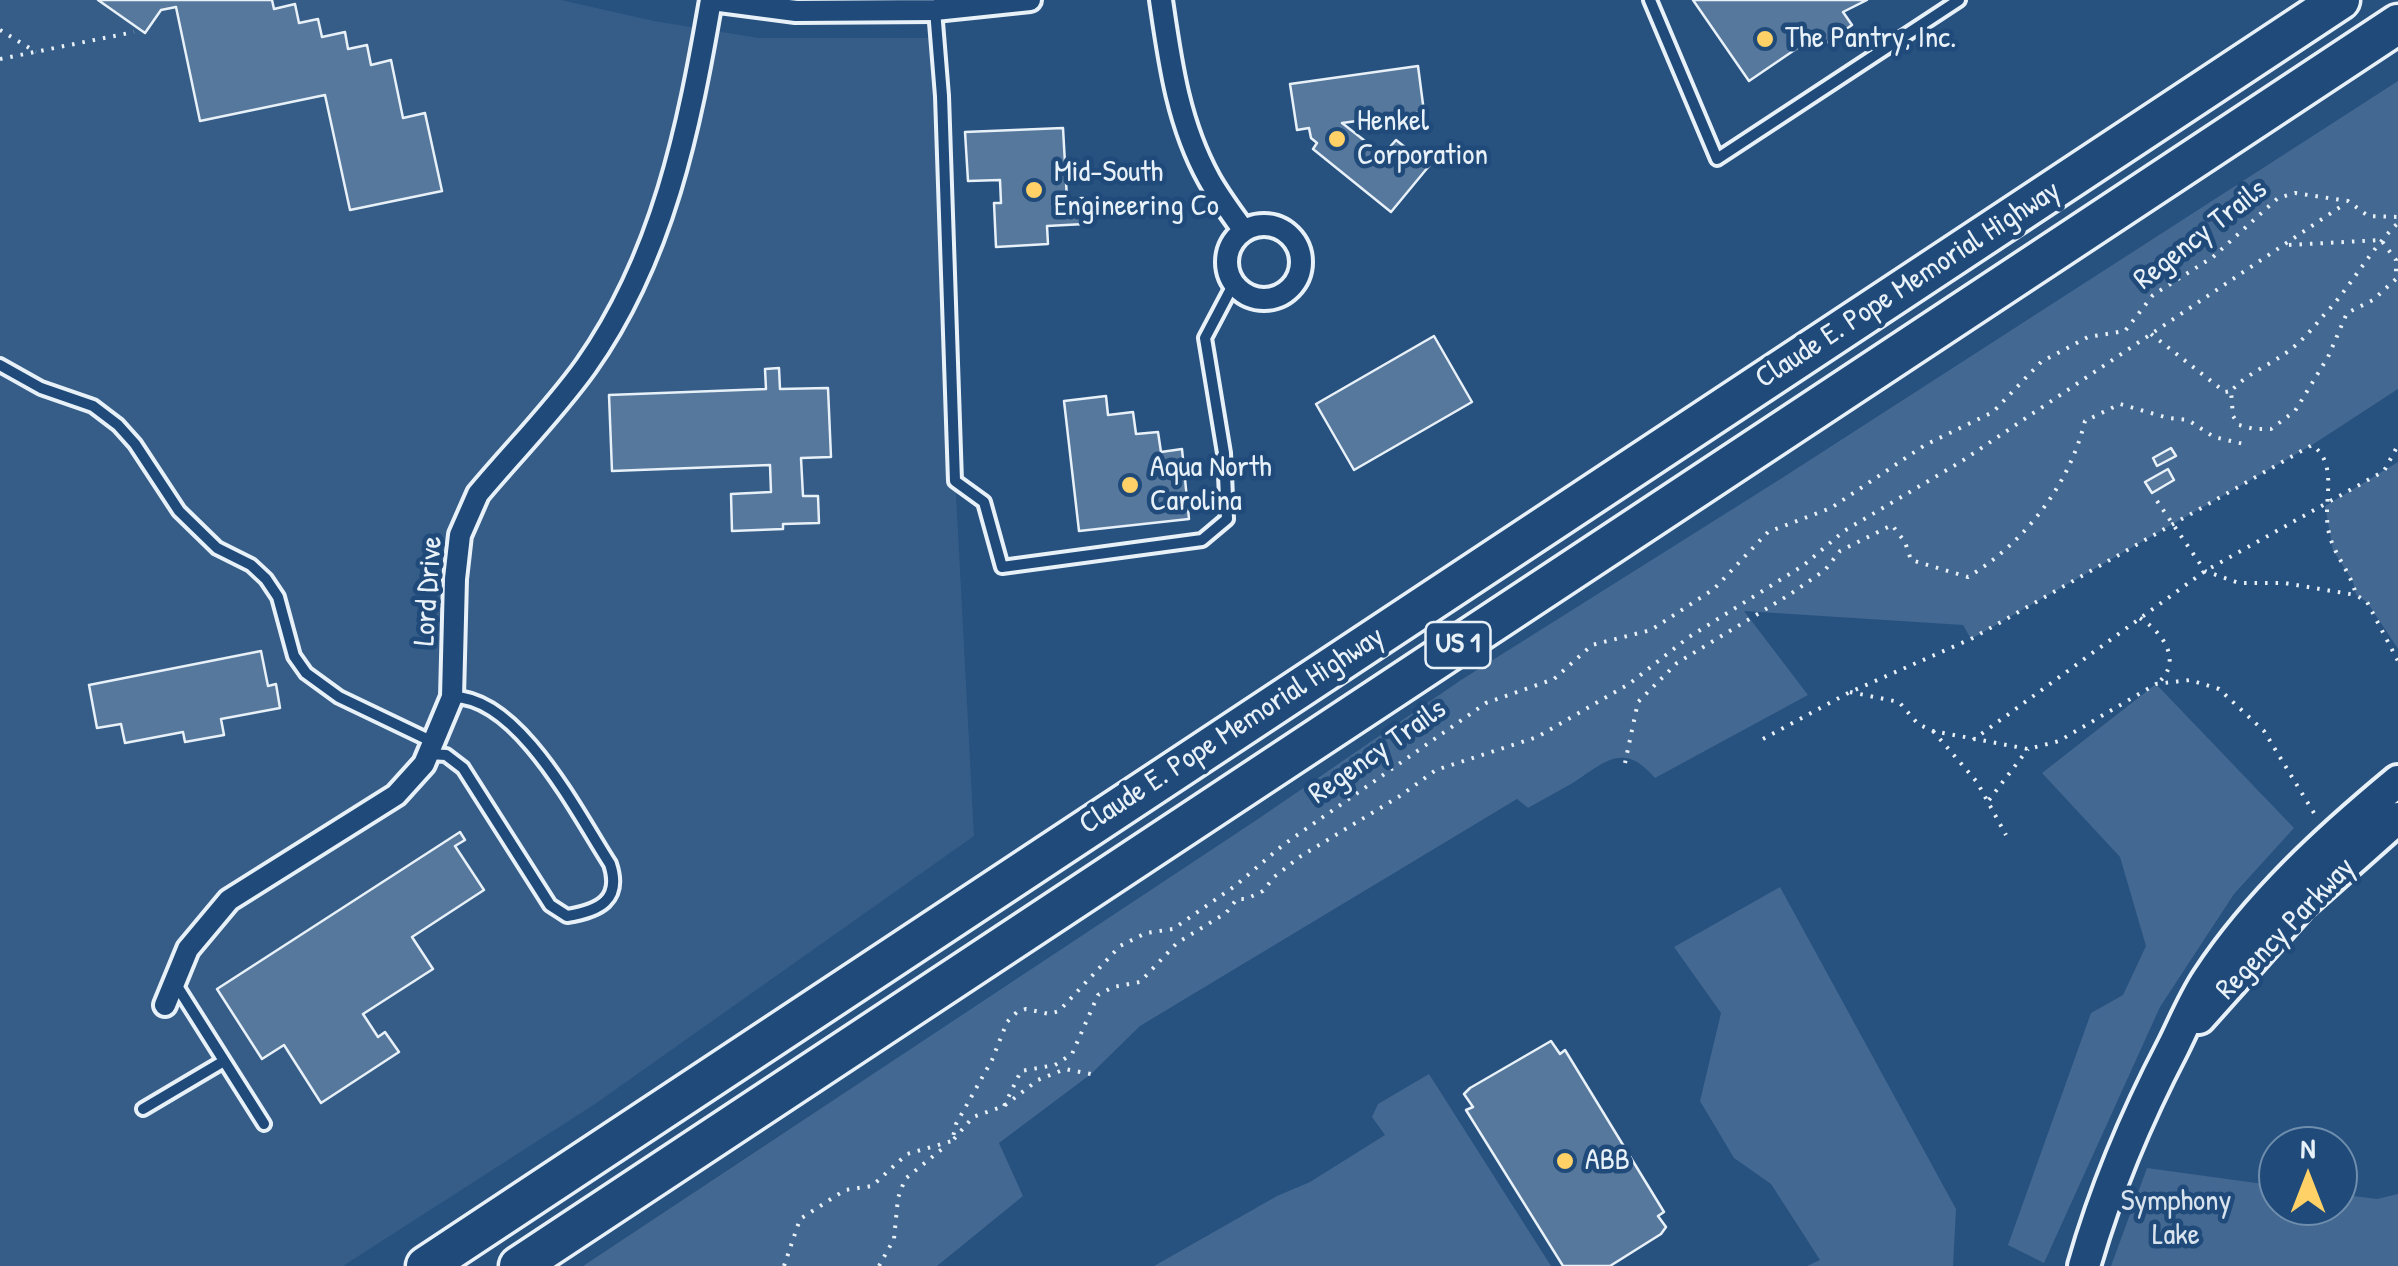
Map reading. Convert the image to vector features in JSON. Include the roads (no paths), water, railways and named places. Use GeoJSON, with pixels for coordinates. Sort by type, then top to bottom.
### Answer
{"type":"FeatureCollection","features":[{"type":"Feature","properties":{"kind":"highway","name":"Claude E. Pope Memorial Highway"},"geometry":{"type":"LineString","coordinates":[[426,1266],[2340,0]]}},
{"type":"Feature","properties":{"kind":"highway","name":"Claude E. Pope Memorial Highway"},"geometry":{"type":"LineString","coordinates":[[519,1266],[2398,24]]}},
{"type":"Feature","properties":{"kind":"street"},"geometry":{"type":"LineString","coordinates":[[712,0],[796,11],[935,10],[1030,0]]}},
{"type":"Feature","properties":{"kind":"street","name":"Lord Drive"},"geometry":{"type":"LineString","coordinates":[[164,1005],[188,949],[229,900],[396,795],[424,764],[452,697],[455,579],[460,534],[467,514],[478,494],[586,366],[635,282],[674,182],[712,0]]}},
{"type":"Feature","properties":{"kind":"street"},"geometry":{"type":"LineString","coordinates":[[1160,0],[1185,125],[1210,180],[1244,231]]}},
{"type":"Feature","properties":{"kind":"street"},"geometry":{"type":"LineString","coordinates":[[1255,226],[1280,228],[1298,246],[1300,271],[1295,282],[1276,297],[1252,297],[1234,283],[1229,272],[1229,249],[1244,231],[1255,226]]}},
{"type":"Feature","properties":{"kind":"street","name":"Regency Parkway"},"geometry":{"type":"LineString","coordinates":[[2084,1266],[2099,1213],[2133,1124],[2208,980],[2276,894],[2342,828],[2398,782]]}},
{"type":"Feature","properties":{"kind":"street","name":"Regency Parkway"},"geometry":{"type":"LineString","coordinates":[[2176,1042],[2300,905],[2398,818]]}},
{"type":"Feature","properties":{"kind":"lane"},"geometry":{"type":"LineString","coordinates":[[1650,0],[1717,159],[1959,0]]}},
{"type":"Feature","properties":{"kind":"lane"},"geometry":{"type":"LineString","coordinates":[[935,10],[942,96],[956,481],[984,502],[1002,567],[1202,540],[1227,519],[1224,454],[1205,338],[1234,283]]}},
{"type":"Feature","properties":{"kind":"lane"},"geometry":{"type":"LineString","coordinates":[[0,365],[41,388],[93,406],[118,425],[135,444],[178,511],[217,548],[251,565],[266,579],[278,597],[294,656],[306,673],[339,697],[464,768],[550,905],[568,916],[592,912],[610,897],[615,878],[610,864],[528,739],[504,716],[467,697],[452,697]]}},
{"type":"Feature","properties":{"kind":"lane"},"geometry":{"type":"LineString","coordinates":[[174,982],[264,1124]]}},
{"type":"Feature","properties":{"kind":"lane"},"geometry":{"type":"LineString","coordinates":[[144,1109],[224,1061]]}},
{"type":"Feature","properties":{"kind":"place","name":"The Pantry, Inc."},"geometry":{"type":"Point","coordinates":[1765,39]}},
{"type":"Feature","properties":{"kind":"place","name":"Henkel Corporation"},"geometry":{"type":"Point","coordinates":[1337,139]}},
{"type":"Feature","properties":{"kind":"place","name":"Mid-South Engineering Co"},"geometry":{"type":"Point","coordinates":[1034,190]}},
{"type":"Feature","properties":{"kind":"place","name":"Aqua North Carolina"},"geometry":{"type":"Point","coordinates":[1130,485]}},
{"type":"Feature","properties":{"kind":"place","name":"ABB"},"geometry":{"type":"Point","coordinates":[1565,1161]}},
{"type":"Feature","properties":{"kind":"park label","name":"Symphony Lake"},"geometry":{"type":"Point","coordinates":[2176,1219]}}]}
